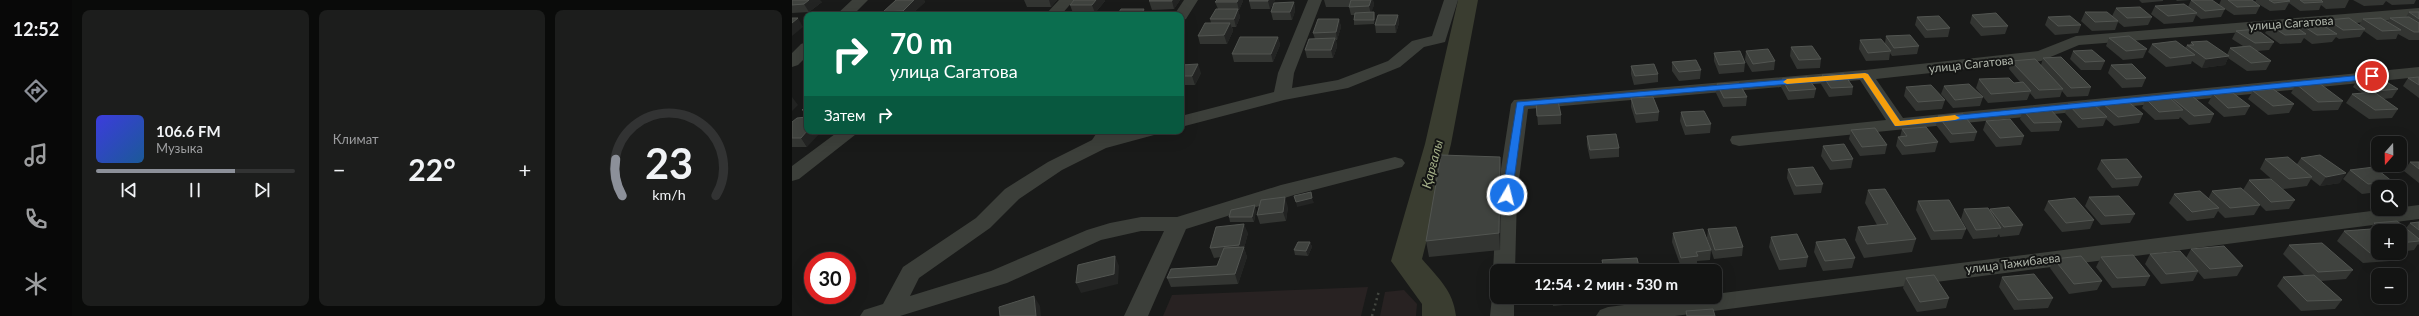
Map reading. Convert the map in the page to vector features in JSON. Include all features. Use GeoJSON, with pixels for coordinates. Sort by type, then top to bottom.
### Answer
{"type":"FeatureCollection","features":[{"type":"Feature","properties":{"kind":"street"},"geometry":{"type":"LineString","coordinates":[[847,12],[861,0]]}},
{"type":"Feature","properties":{"kind":"street"},"geometry":{"type":"LineString","coordinates":[[1056,12],[1066,0]]}},
{"type":"Feature","properties":{"kind":"street"},"geometry":{"type":"LineString","coordinates":[[1184,12],[1191,0]]}},
{"type":"Feature","properties":{"kind":"street"},"geometry":{"type":"LineString","coordinates":[[1282,95],[1286,72],[1315,0]]}},
{"type":"Feature","properties":{"kind":"street"},"geometry":{"type":"LineString","coordinates":[[1184,121],[1282,95],[1342,84],[1394,64],[1418,44],[1439,39],[1451,0]]}},
{"type":"Feature","properties":{"kind":"street","name":"улица Сагатова"},"geometry":{"type":"LineString","coordinates":[[1504,264],[1507,195],[1520,104],[1865,75],[2041,56],[2076,42],[2120,36],[2419,13]]}},
{"type":"Feature","properties":{"kind":"street"},"geometry":{"type":"LineString","coordinates":[[792,45],[804,44]]}},
{"type":"Feature","properties":{"kind":"street"},"geometry":{"type":"LineString","coordinates":[[792,62],[804,50]]}},
{"type":"Feature","properties":{"kind":"street"},"geometry":{"type":"LineString","coordinates":[[1739,140],[2419,72]]}},
{"type":"Feature","properties":{"kind":"street"},"geometry":{"type":"LineString","coordinates":[[1865,75],[1898,124]]}},
{"type":"Feature","properties":{"kind":"street"},"geometry":{"type":"LineString","coordinates":[[792,175],[847,134]]}},
{"type":"Feature","properties":{"kind":"street"},"geometry":{"type":"LineString","coordinates":[[883,314],[911,273],[983,223],[1012,194],[1055,166],[1103,138],[1129,134]]}},
{"type":"Feature","properties":{"kind":"street"},"geometry":{"type":"LineString","coordinates":[[883,314],[999,277],[1094,235],[1140,224],[1178,224],[1288,190],[1395,163]]}},
{"type":"Feature","properties":{"kind":"street","name":"улица Тажибаева"},"geometry":{"type":"LineString","coordinates":[[1608,316],[2419,212]]}},
{"type":"Feature","properties":{"kind":"street"},"geometry":{"type":"LineString","coordinates":[[1136,316],[1178,224]]}},
{"type":"Feature","properties":{"kind":"street"},"geometry":{"type":"LineString","coordinates":[[1502,316],[1503,304]]}},
{"type":"Feature","properties":{"kind":"path"},"geometry":{"type":"LineString","coordinates":[[1372,316],[1379,291]]}},
{"type":"Feature","properties":{"kind":"shaded area"},"geometry":{"type":"Polygon","coordinates":[[[1368,287],[1361,316],[1163,316],[1172,295],[1368,287]]]}},
{"type":"Feature","properties":{"kind":"shaded area"},"geometry":{"type":"Polygon","coordinates":[[[1404,290],[1417,304],[1416,316],[1380,316],[1385,292],[1404,290]]]}},
{"type":"Feature","properties":{"kind":"building"},"geometry":{"type":"Polygon","coordinates":[[[792,0],[809,0],[804,4],[792,5],[792,0]]]}},
{"type":"Feature","properties":{"kind":"building"},"geometry":{"type":"Polygon","coordinates":[[[896,0],[914,0],[903,11],[883,12],[896,0]]]}},
{"type":"Feature","properties":{"kind":"building"},"geometry":{"type":"Polygon","coordinates":[[[1074,0],[1096,0],[1092,5],[1070,5],[1074,0]]]}},
{"type":"Feature","properties":{"kind":"building"},"geometry":{"type":"Polygon","coordinates":[[[1172,0],[1172,1],[1149,1],[1172,0]]]}},
{"type":"Feature","properties":{"kind":"building"},"geometry":{"type":"Polygon","coordinates":[[[1217,0],[1238,0],[1237,2],[1215,2],[1217,0]]]}},
{"type":"Feature","properties":{"kind":"building"},"geometry":{"type":"Polygon","coordinates":[[[1268,0],[1268,1],[1249,1],[1268,0]]]}},
{"type":"Feature","properties":{"kind":"building"},"geometry":{"type":"Polygon","coordinates":[[[1351,0],[1371,0],[1369,6],[1349,7],[1351,0]]]}},
{"type":"Feature","properties":{"kind":"building"},"geometry":{"type":"Polygon","coordinates":[[[2191,0],[2212,0],[2225,9],[2205,11],[2191,0]]]}},
{"type":"Feature","properties":{"kind":"building"},"geometry":{"type":"Polygon","coordinates":[[[2228,0],[2252,0],[2260,6],[2237,7],[2228,0]]]}},
{"type":"Feature","properties":{"kind":"building"},"geometry":{"type":"Polygon","coordinates":[[[2269,0],[2287,0],[2290,1],[2274,3],[2269,0]]]}},
{"type":"Feature","properties":{"kind":"building"},"geometry":{"type":"Polygon","coordinates":[[[2300,0],[2321,0],[2323,2],[2304,3],[2300,0]]]}},
{"type":"Feature","properties":{"kind":"building"},"geometry":{"type":"Polygon","coordinates":[[[1294,2],[1290,12],[1271,12],[1274,3],[1294,2]]]}},
{"type":"Feature","properties":{"kind":"building"},"geometry":{"type":"Polygon","coordinates":[[[2184,4],[2197,13],[2168,16],[2155,6],[2184,4]]]}},
{"type":"Feature","properties":{"kind":"building"},"geometry":{"type":"Polygon","coordinates":[[[2140,7],[2152,17],[2127,18],[2116,8],[2140,7]]]}},
{"type":"Feature","properties":{"kind":"building"},"geometry":{"type":"Polygon","coordinates":[[[1121,9],[1144,9],[1142,12],[1119,12],[1121,9]]]}},
{"type":"Feature","properties":{"kind":"building"},"geometry":{"type":"Polygon","coordinates":[[[1216,9],[1238,9],[1234,19],[1210,19],[1216,9]]]}},
{"type":"Feature","properties":{"kind":"building"},"geometry":{"type":"Polygon","coordinates":[[[1374,12],[1374,20],[1354,20],[1355,13],[1374,12]]]}},
{"type":"Feature","properties":{"kind":"building"},"geometry":{"type":"Polygon","coordinates":[[[2085,12],[2107,12],[2118,21],[2095,22],[2085,12]]]}},
{"type":"Feature","properties":{"kind":"building"},"geometry":{"type":"Polygon","coordinates":[[[2409,12],[2419,12],[2419,19],[2409,12]]]}},
{"type":"Feature","properties":{"kind":"building"},"geometry":{"type":"Polygon","coordinates":[[[1996,13],[2008,26],[1983,27],[1972,15],[1996,13]]]}},
{"type":"Feature","properties":{"kind":"building"},"geometry":{"type":"Polygon","coordinates":[[[1378,15],[1398,15],[1395,25],[1375,25],[1378,15]]]}},
{"type":"Feature","properties":{"kind":"building"},"geometry":{"type":"Polygon","coordinates":[[[1939,16],[1950,28],[1927,30],[1917,17],[1939,16]]]}},
{"type":"Feature","properties":{"kind":"building"},"geometry":{"type":"Polygon","coordinates":[[[2070,16],[2081,25],[2058,26],[2048,17],[2070,16]]]}},
{"type":"Feature","properties":{"kind":"building"},"geometry":{"type":"Polygon","coordinates":[[[2409,17],[2419,23],[2419,32],[2414,32],[2390,18],[2409,17]]]}},
{"type":"Feature","properties":{"kind":"building"},"geometry":{"type":"Polygon","coordinates":[[[792,18],[798,18],[792,23],[792,18]]]}},
{"type":"Feature","properties":{"kind":"building"},"geometry":{"type":"Polygon","coordinates":[[[2349,18],[2365,29],[2343,30],[2328,20],[2349,18]]]}},
{"type":"Feature","properties":{"kind":"building"},"geometry":{"type":"Polygon","coordinates":[[[2381,18],[2401,30],[2382,31],[2363,19],[2381,18]]]}},
{"type":"Feature","properties":{"kind":"building"},"geometry":{"type":"Polygon","coordinates":[[[1318,19],[1339,19],[1336,32],[1313,33],[1318,19]]]}},
{"type":"Feature","properties":{"kind":"building"},"geometry":{"type":"Polygon","coordinates":[[[1205,23],[1230,23],[1224,35],[1198,36],[1205,23]]]}},
{"type":"Feature","properties":{"kind":"building"},"geometry":{"type":"Polygon","coordinates":[[[2290,23],[2306,34],[2285,35],[2270,25],[2290,23]]]}},
{"type":"Feature","properties":{"kind":"building"},"geometry":{"type":"Polygon","coordinates":[[[2319,23],[2337,34],[2317,35],[2300,24],[2319,23]]]}},
{"type":"Feature","properties":{"kind":"building"},"geometry":{"type":"Polygon","coordinates":[[[2256,29],[2274,42],[2255,43],[2236,31],[2256,29]]]}},
{"type":"Feature","properties":{"kind":"building"},"geometry":{"type":"Polygon","coordinates":[[[1910,35],[1919,46],[1894,48],[1886,36],[1910,35]]]}},
{"type":"Feature","properties":{"kind":"building"},"geometry":{"type":"Polygon","coordinates":[[[2129,36],[2147,49],[2126,51],[2109,38],[2129,36]]]}},
{"type":"Feature","properties":{"kind":"building"},"geometry":{"type":"Polygon","coordinates":[[[1240,37],[1278,37],[1271,54],[1232,54],[1240,37]]]}},
{"type":"Feature","properties":{"kind":"building"},"geometry":{"type":"Polygon","coordinates":[[[1335,38],[1331,50],[1305,50],[1309,39],[1335,38]]]}},
{"type":"Feature","properties":{"kind":"building"},"geometry":{"type":"Polygon","coordinates":[[[1881,39],[1891,51],[1868,53],[1860,40],[1881,39]]]}},
{"type":"Feature","properties":{"kind":"building"},"geometry":{"type":"Polygon","coordinates":[[[2176,41],[2195,55],[2170,58],[2152,44],[2176,41]]]}},
{"type":"Feature","properties":{"kind":"building"},"geometry":{"type":"Polygon","coordinates":[[[2207,41],[2229,56],[2206,59],[2187,45],[2194,45],[2191,42],[2207,41]]]}},
{"type":"Feature","properties":{"kind":"building"},"geometry":{"type":"Polygon","coordinates":[[[1812,46],[1821,59],[1799,60],[1791,47],[1812,46]]]}},
{"type":"Feature","properties":{"kind":"building"},"geometry":{"type":"Polygon","coordinates":[[[2250,46],[2271,61],[2251,63],[2230,48],[2250,46]]]}},
{"type":"Feature","properties":{"kind":"building"},"geometry":{"type":"Polygon","coordinates":[[[1768,49],[1775,61],[1753,64],[1746,51],[1768,49]]]}},
{"type":"Feature","properties":{"kind":"building"},"geometry":{"type":"Polygon","coordinates":[[[2092,50],[2105,61],[2085,62],[2073,51],[2092,50]]]}},
{"type":"Feature","properties":{"kind":"building"},"geometry":{"type":"Polygon","coordinates":[[[1740,51],[1745,63],[1719,65],[1714,53],[1740,51]]]}},
{"type":"Feature","properties":{"kind":"building"},"geometry":{"type":"Polygon","coordinates":[[[2061,57],[2091,87],[2071,88],[2043,58],[2061,57]]]}},
{"type":"Feature","properties":{"kind":"building"},"geometry":{"type":"Polygon","coordinates":[[[2035,59],[2063,89],[2039,90],[2011,61],[2035,59]]]}},
{"type":"Feature","properties":{"kind":"building"},"geometry":{"type":"Polygon","coordinates":[[[1696,60],[1701,70],[1679,72],[1672,62],[1696,60]]]}},
{"type":"Feature","properties":{"kind":"building"},"geometry":{"type":"Polygon","coordinates":[[[1198,64],[1192,76],[1184,76],[1184,65],[1198,64]]]}},
{"type":"Feature","properties":{"kind":"building"},"geometry":{"type":"Polygon","coordinates":[[[1654,64],[1658,74],[1635,76],[1631,66],[1654,64]]]}},
{"type":"Feature","properties":{"kind":"building"},"geometry":{"type":"Polygon","coordinates":[[[2132,64],[2146,78],[2126,79],[2111,65],[2132,64]]]}},
{"type":"Feature","properties":{"kind":"building"},"geometry":{"type":"Polygon","coordinates":[[[1844,74],[1853,87],[1831,88],[1822,75],[1844,74]]]}},
{"type":"Feature","properties":{"kind":"building"},"geometry":{"type":"Polygon","coordinates":[[[2377,76],[2398,89],[2376,91],[2358,78],[2377,76]]]}},
{"type":"Feature","properties":{"kind":"building"},"geometry":{"type":"Polygon","coordinates":[[[1807,77],[1816,89],[1789,91],[1782,79],[1807,77]]]}},
{"type":"Feature","properties":{"kind":"building"},"geometry":{"type":"Polygon","coordinates":[[[2419,77],[2419,85],[2408,78],[2419,77]]]}},
{"type":"Feature","properties":{"kind":"building"},"geometry":{"type":"Polygon","coordinates":[[[2009,78],[2014,83],[2023,82],[2031,91],[1991,94],[1979,79],[2009,78]]]}},
{"type":"Feature","properties":{"kind":"building"},"geometry":{"type":"Polygon","coordinates":[[[1739,83],[1747,97],[1724,98],[1717,84],[1739,83]]]}},
{"type":"Feature","properties":{"kind":"building"},"geometry":{"type":"Polygon","coordinates":[[[2319,83],[2343,101],[2318,102],[2296,84],[2319,83]]]}},
{"type":"Feature","properties":{"kind":"building"},"geometry":{"type":"Polygon","coordinates":[[[1969,84],[1983,97],[1955,100],[1944,86],[1969,84]]]}},
{"type":"Feature","properties":{"kind":"building"},"geometry":{"type":"Polygon","coordinates":[[[1931,85],[1945,100],[1918,102],[1906,87],[1931,85]]]}},
{"type":"Feature","properties":{"kind":"building"},"geometry":{"type":"Polygon","coordinates":[[[2273,89],[2294,104],[2273,106],[2253,91],[2273,89]]]}},
{"type":"Feature","properties":{"kind":"building"},"geometry":{"type":"Polygon","coordinates":[[[2374,92],[2398,109],[2375,110],[2352,94],[2374,92]]]}},
{"type":"Feature","properties":{"kind":"building"},"geometry":{"type":"Polygon","coordinates":[[[2233,93],[2250,106],[2228,108],[2213,94],[2233,93]]]}},
{"type":"Feature","properties":{"kind":"building"},"geometry":{"type":"Polygon","coordinates":[[[2192,96],[2214,114],[2194,116],[2172,98],[2192,96]]]}},
{"type":"Feature","properties":{"kind":"building"},"geometry":{"type":"Polygon","coordinates":[[[1653,97],[1659,112],[1636,114],[1631,98],[1653,97]]]}},
{"type":"Feature","properties":{"kind":"building"},"geometry":{"type":"Polygon","coordinates":[[[2169,97],[2183,110],[2159,112],[2146,99],[2169,97]]]}},
{"type":"Feature","properties":{"kind":"building"},"geometry":{"type":"Polygon","coordinates":[[[2126,100],[2143,114],[2118,117],[2102,103],[2126,100]]]}},
{"type":"Feature","properties":{"kind":"building"},"geometry":{"type":"Polygon","coordinates":[[[1558,101],[1561,115],[1537,116],[1536,102],[1558,101]]]}},
{"type":"Feature","properties":{"kind":"building"},"geometry":{"type":"Polygon","coordinates":[[[2091,102],[2107,117],[2082,119],[2068,104],[2091,102]]]}},
{"type":"Feature","properties":{"kind":"building"},"geometry":{"type":"Polygon","coordinates":[[[2050,109],[2062,122],[2034,123],[2023,110],[2050,109]]]}},
{"type":"Feature","properties":{"kind":"building"},"geometry":{"type":"Polygon","coordinates":[[[1704,111],[1711,124],[1686,126],[1681,112],[1704,111]]]}},
{"type":"Feature","properties":{"kind":"building"},"geometry":{"type":"Polygon","coordinates":[[[1963,114],[1977,132],[1952,134],[1938,116],[1963,114]]]}},
{"type":"Feature","properties":{"kind":"building"},"geometry":{"type":"Polygon","coordinates":[[[804,117],[804,134],[801,138],[792,138],[792,122],[797,118],[804,117]]]}},
{"type":"Feature","properties":{"kind":"building"},"geometry":{"type":"Polygon","coordinates":[[[2010,119],[2024,136],[2000,138],[1986,121],[2010,119]]]}},
{"type":"Feature","properties":{"kind":"building"},"geometry":{"type":"Polygon","coordinates":[[[1926,127],[1938,142],[1905,146],[1898,137],[1907,136],[1902,129],[1926,127]]]}},
{"type":"Feature","properties":{"kind":"building"},"geometry":{"type":"Polygon","coordinates":[[[1875,128],[1887,145],[1862,147],[1851,130],[1875,128]]]}},
{"type":"Feature","properties":{"kind":"building"},"geometry":{"type":"Polygon","coordinates":[[[1616,134],[1619,148],[1590,150],[1587,136],[1616,134]]]}},
{"type":"Feature","properties":{"kind":"building"},"geometry":{"type":"Polygon","coordinates":[[[1844,144],[1853,159],[1832,161],[1823,146],[1844,144]]]}},
{"type":"Feature","properties":{"kind":"building"},"geometry":{"type":"Polygon","coordinates":[[[1441,155],[1500,157],[1499,233],[1426,241],[1441,155]]]}},
{"type":"Feature","properties":{"kind":"building"},"geometry":{"type":"Polygon","coordinates":[[[2320,155],[2346,173],[2326,177],[2301,158],[2320,155]]]}},
{"type":"Feature","properties":{"kind":"building"},"geometry":{"type":"Polygon","coordinates":[[[2288,157],[2312,177],[2289,179],[2265,159],[2288,157]]]}},
{"type":"Feature","properties":{"kind":"building"},"geometry":{"type":"Polygon","coordinates":[[[2127,159],[2142,177],[2116,179],[2101,160],[2127,159]]]}},
{"type":"Feature","properties":{"kind":"building"},"geometry":{"type":"Polygon","coordinates":[[[2410,162],[2419,162],[2419,169],[2410,162]]]}},
{"type":"Feature","properties":{"kind":"building"},"geometry":{"type":"Polygon","coordinates":[[[1813,167],[1823,184],[1796,186],[1788,169],[1813,167]]]}},
{"type":"Feature","properties":{"kind":"building"},"geometry":{"type":"Polygon","coordinates":[[[2371,167],[2371,172],[2380,172],[2390,180],[2371,180],[2371,184],[2368,184],[2350,170],[2371,167]]]}},
{"type":"Feature","properties":{"kind":"building"},"geometry":{"type":"Polygon","coordinates":[[[2271,179],[2295,200],[2271,202],[2249,180],[2271,179]]]}},
{"type":"Feature","properties":{"kind":"building"},"geometry":{"type":"Polygon","coordinates":[[[2241,188],[2260,205],[2230,208],[2212,191],[2241,188]]]}},
{"type":"Feature","properties":{"kind":"building"},"geometry":{"type":"Polygon","coordinates":[[[1885,189],[1916,239],[1867,244],[1858,227],[1888,224],[1868,190],[1885,189]]]}},
{"type":"Feature","properties":{"kind":"building"},"geometry":{"type":"Polygon","coordinates":[[[2200,191],[2219,208],[2192,212],[2174,194],[2200,191]]]}},
{"type":"Feature","properties":{"kind":"building"},"geometry":{"type":"Polygon","coordinates":[[[1311,192],[1312,198],[1296,202],[1294,196],[1311,192]]]}},
{"type":"Feature","properties":{"kind":"building"},"geometry":{"type":"Polygon","coordinates":[[[2119,196],[2135,214],[2105,216],[2089,197],[2119,196]]]}},
{"type":"Feature","properties":{"kind":"building"},"geometry":{"type":"Polygon","coordinates":[[[1285,197],[1283,212],[1257,215],[1261,200],[1285,197]]]}},
{"type":"Feature","properties":{"kind":"building"},"geometry":{"type":"Polygon","coordinates":[[[2075,198],[2094,220],[2066,223],[2048,201],[2075,198]]]}},
{"type":"Feature","properties":{"kind":"building"},"geometry":{"type":"Polygon","coordinates":[[[1949,200],[1966,229],[1934,231],[1918,201],[1949,200]]]}},
{"type":"Feature","properties":{"kind":"building"},"geometry":{"type":"Polygon","coordinates":[[[1255,205],[1252,217],[1229,217],[1231,210],[1255,205]]]}},
{"type":"Feature","properties":{"kind":"building"},"geometry":{"type":"Polygon","coordinates":[[[2009,207],[2023,225],[2004,227],[1990,209],[2009,207]]]}},
{"type":"Feature","properties":{"kind":"building"},"geometry":{"type":"Polygon","coordinates":[[[1988,208],[2001,228],[1976,230],[1964,209],[1988,208]]]}},
{"type":"Feature","properties":{"kind":"building"},"geometry":{"type":"Polygon","coordinates":[[[2397,221],[2401,224],[2375,224],[2374,223],[2397,221]]]}},
{"type":"Feature","properties":{"kind":"building"},"geometry":{"type":"Polygon","coordinates":[[[2419,222],[2419,230],[2410,223],[2419,222]]]}},
{"type":"Feature","properties":{"kind":"building"},"geometry":{"type":"Polygon","coordinates":[[[1244,224],[1239,245],[1210,248],[1216,227],[1244,224]]]}},
{"type":"Feature","properties":{"kind":"building"},"geometry":{"type":"Polygon","coordinates":[[[1736,227],[1743,247],[1715,250],[1708,229],[1736,227]]]}},
{"type":"Feature","properties":{"kind":"building"},"geometry":{"type":"Polygon","coordinates":[[[1703,229],[1711,250],[1696,252],[1698,256],[1681,258],[1673,233],[1703,229]]]}},
{"type":"Feature","properties":{"kind":"building"},"geometry":{"type":"Polygon","coordinates":[[[2371,229],[2371,253],[2370,253],[2344,231],[2371,229]]]}},
{"type":"Feature","properties":{"kind":"building"},"geometry":{"type":"Polygon","coordinates":[[[2407,229],[2419,239],[2419,241],[2407,242],[2407,229]]]}},
{"type":"Feature","properties":{"kind":"building"},"geometry":{"type":"Polygon","coordinates":[[[1797,234],[1808,257],[1780,260],[1771,237],[1797,234]]]}},
{"type":"Feature","properties":{"kind":"building"},"geometry":{"type":"Polygon","coordinates":[[[1845,239],[1855,258],[1825,261],[1816,242],[1845,239]]]}},
{"type":"Feature","properties":{"kind":"building"},"geometry":{"type":"Polygon","coordinates":[[[1298,242],[1310,242],[1306,251],[1294,250],[1298,242]]]}},
{"type":"Feature","properties":{"kind":"building"},"geometry":{"type":"Polygon","coordinates":[[[2322,243],[2353,270],[2318,272],[2289,245],[2322,243]]]}},
{"type":"Feature","properties":{"kind":"building"},"geometry":{"type":"Polygon","coordinates":[[[2224,246],[2243,266],[2210,269],[2191,249],[2224,246]]]}},
{"type":"Feature","properties":{"kind":"building"},"geometry":{"type":"Polygon","coordinates":[[[1244,247],[1235,274],[1167,278],[1171,269],[1217,266],[1224,248],[1244,247]]]}},
{"type":"Feature","properties":{"kind":"building"},"geometry":{"type":"Polygon","coordinates":[[[2180,251],[2198,271],[2166,274],[2150,254],[2180,251]]]}},
{"type":"Feature","properties":{"kind":"building"},"geometry":{"type":"Polygon","coordinates":[[[2133,255],[2150,276],[2117,278],[2101,257],[2133,255]]]}},
{"type":"Feature","properties":{"kind":"building"},"geometry":{"type":"Polygon","coordinates":[[[1115,256],[1114,274],[1076,283],[1078,265],[1115,256]]]}},
{"type":"Feature","properties":{"kind":"building"},"geometry":{"type":"Polygon","coordinates":[[[2081,256],[2102,281],[2074,284],[2054,259],[2081,256]]]}},
{"type":"Feature","properties":{"kind":"building"},"geometry":{"type":"Polygon","coordinates":[[[1637,258],[1638,264],[1603,264],[1602,260],[1637,258]]]}},
{"type":"Feature","properties":{"kind":"building"},"geometry":{"type":"Polygon","coordinates":[[[2034,274],[2053,298],[2018,300],[2002,277],[2034,274]]]}},
{"type":"Feature","properties":{"kind":"building"},"geometry":{"type":"Polygon","coordinates":[[[1934,275],[1949,298],[1920,302],[1906,278],[1934,275]]]}},
{"type":"Feature","properties":{"kind":"building"},"geometry":{"type":"Polygon","coordinates":[[[2314,275],[2342,300],[2307,301],[2283,277],[2314,275]]]}},
{"type":"Feature","properties":{"kind":"building"},"geometry":{"type":"Polygon","coordinates":[[[1034,296],[1036,316],[1000,316],[999,307],[1034,296]]]}},
{"type":"Feature","properties":{"kind":"building"},"geometry":{"type":"Polygon","coordinates":[[[1713,309],[1715,316],[1687,316],[1686,311],[1713,309]]]}},
{"type":"Feature","properties":{"kind":"waterway","name":"Қарғалы"},"geometry":{"type":"LineString","coordinates":[[1439,316],[1438,301],[1406,261],[1438,144],[1468,0]]}},
{"type":"Feature","properties":{"kind":"slow traffic"},"geometry":{"type":"LineString","coordinates":[[1787,82],[1865,75],[1898,124],[1955,118]]}},
{"type":"Feature","properties":{"kind":"route"},"geometry":{"type":"LineString","coordinates":[[1507,195],[1520,104],[1865,75],[1898,124],[2372,76]]}}]}
